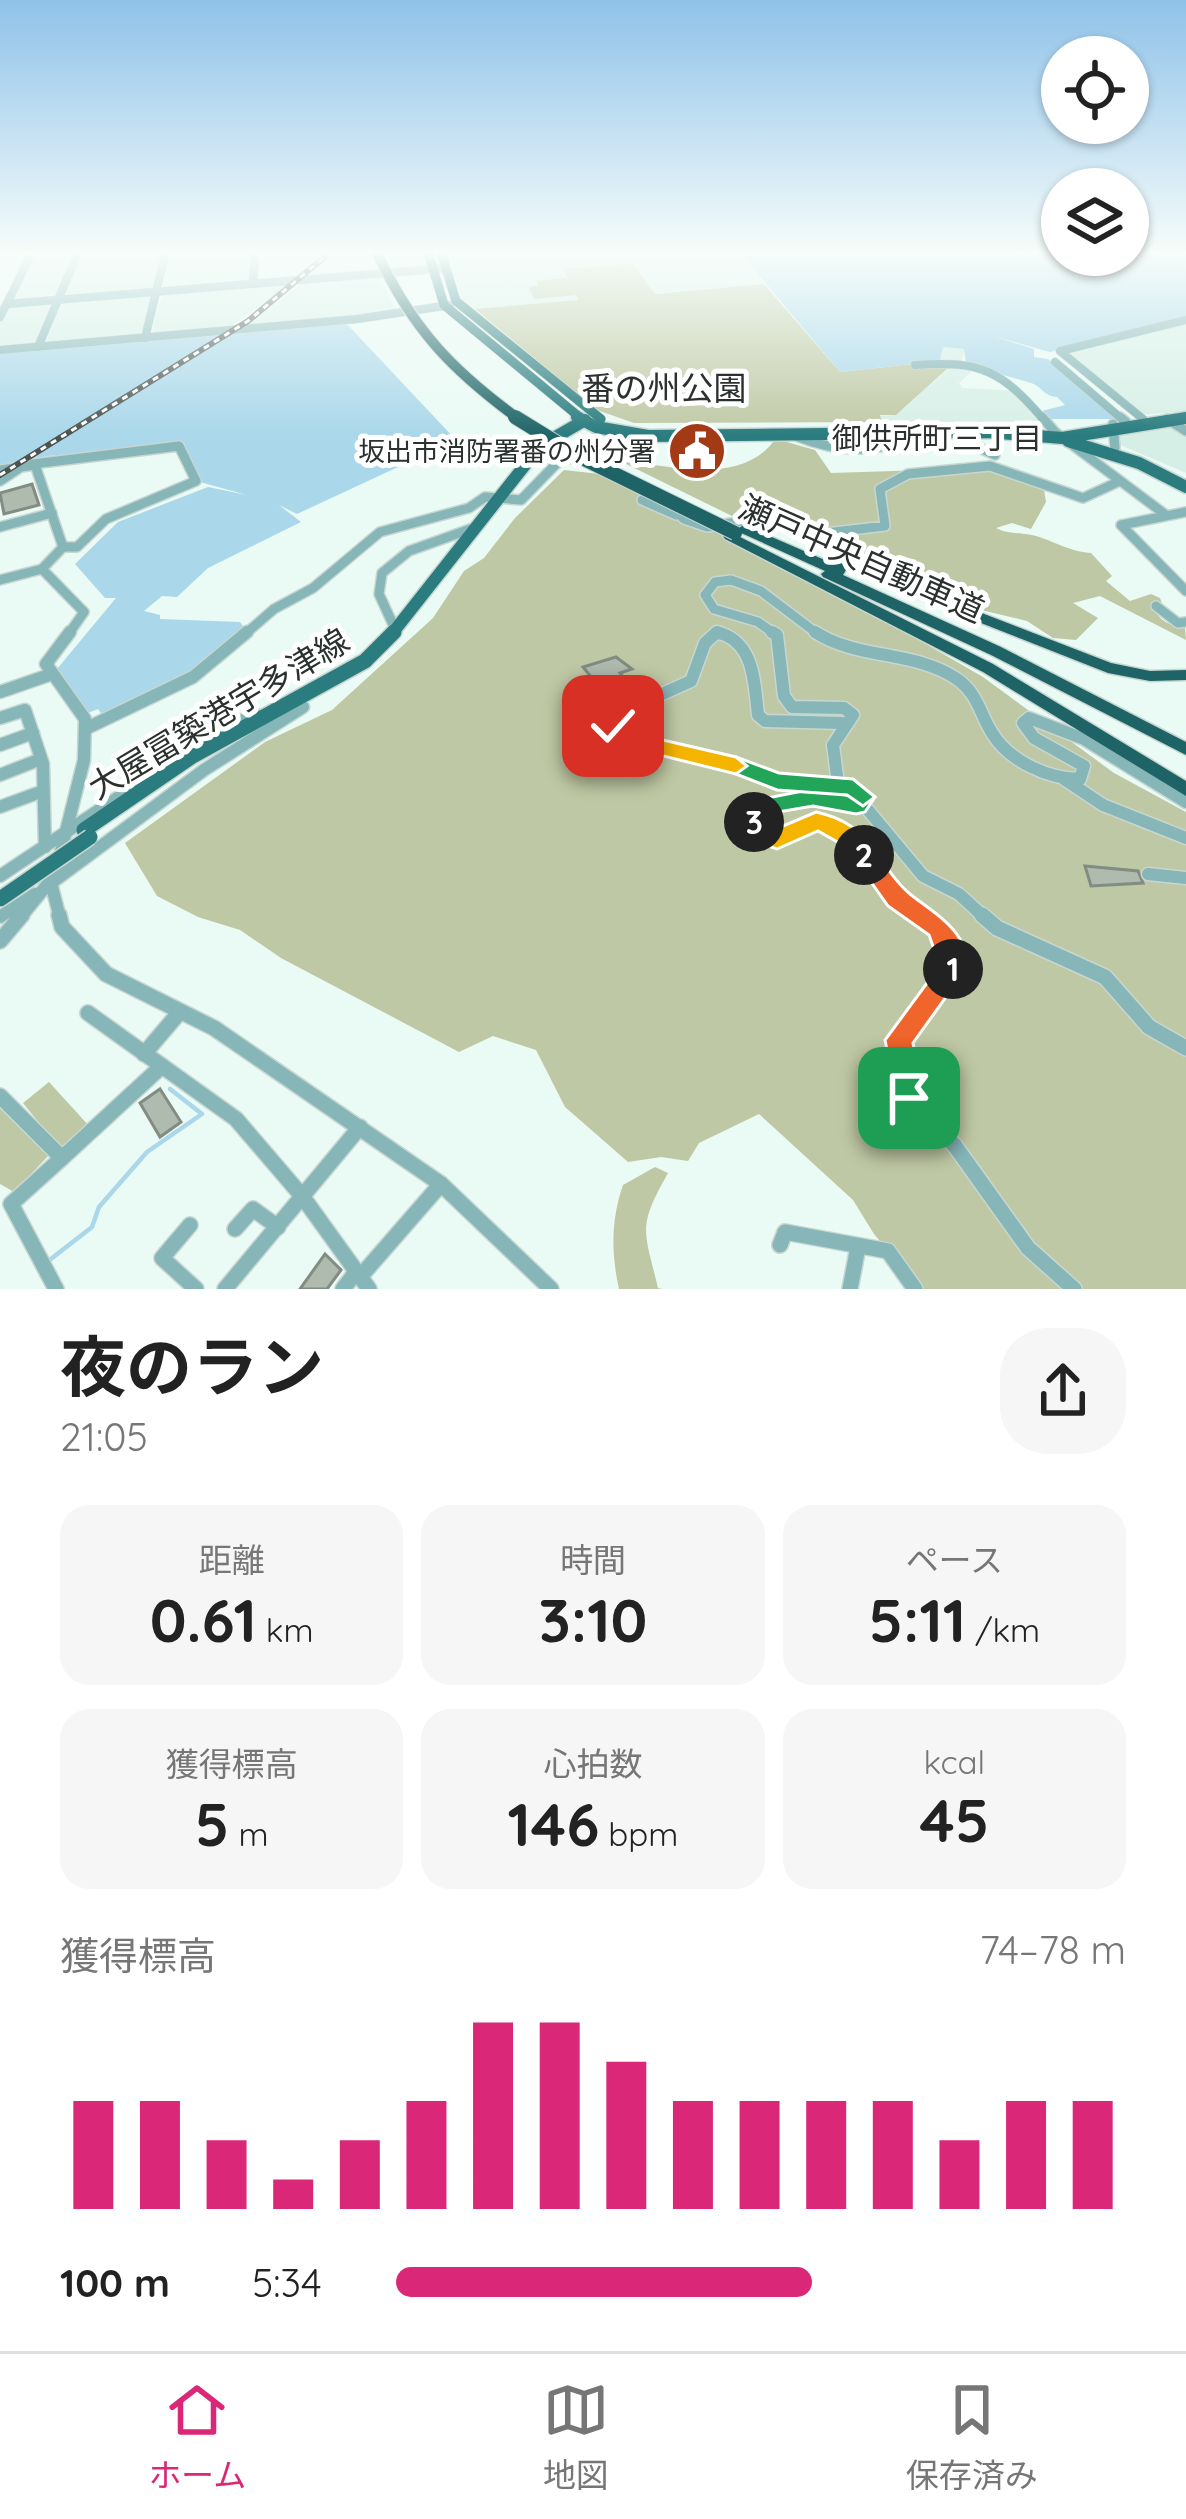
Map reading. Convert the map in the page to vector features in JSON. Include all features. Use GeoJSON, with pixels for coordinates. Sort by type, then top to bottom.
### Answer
{"type":"FeatureCollection","features":[{"type":"Feature","properties":{"kind":"highway","name":"瀬戸中央自動車道"},"geometry":{"type":"LineString","coordinates":[[408,315],[454,368],[529,424],[622,479],[1007,646],[1186,737]]}},
{"type":"Feature","properties":{"kind":"highway","name":"瀬戸中央自動車道"},"geometry":{"type":"LineString","coordinates":[[417,315],[476,376],[591,455],[739,531],[996,651],[1186,749]]}},
{"type":"Feature","properties":{"kind":"highway"},"geometry":{"type":"LineString","coordinates":[[739,531],[1095,663],[1150,676],[1186,675]]}},
{"type":"Feature","properties":{"kind":"highway"},"geometry":{"type":"LineString","coordinates":[[739,531],[970,658],[1186,789]]}},
{"type":"Feature","properties":{"kind":"main road"},"geometry":{"type":"LineString","coordinates":[[457,315],[589,421],[648,436]]}},
{"type":"Feature","properties":{"kind":"main road"},"geometry":{"type":"LineString","coordinates":[[472,315],[589,421],[645,429],[793,434],[997,426],[1072,436],[1186,483]]}},
{"type":"Feature","properties":{"kind":"main road"},"geometry":{"type":"LineString","coordinates":[[1072,436],[1143,419],[1186,417]]}},
{"type":"Feature","properties":{"kind":"main road"},"geometry":{"type":"LineString","coordinates":[[1118,424],[1166,418]]}},
{"type":"Feature","properties":{"kind":"main road","name":"大屋冨築港宇多津線"},"geometry":{"type":"LineString","coordinates":[[443,576],[476,527],[546,452],[589,421]]}},
{"type":"Feature","properties":{"kind":"main road","name":"大屋冨築港宇多津線"},"geometry":{"type":"LineString","coordinates":[[0,899],[80,833],[222,748],[360,675],[400,632],[540,446],[589,421]]}},
{"type":"Feature","properties":{"kind":"main road"},"geometry":{"type":"LineString","coordinates":[[569,435],[590,431],[648,436],[915,430],[1094,437],[1106,447]]}},
{"type":"Feature","properties":{"kind":"main road","name":"大屋冨築港宇多津線"},"geometry":{"type":"LineString","coordinates":[[0,887],[215,742],[336,681],[400,632]]}},
{"type":"Feature","properties":{"kind":"street"},"geometry":{"type":"LineString","coordinates":[[38,347],[52,315]]}},
{"type":"Feature","properties":{"kind":"street"},"geometry":{"type":"LineString","coordinates":[[145,338],[151,315]]}},
{"type":"Feature","properties":{"kind":"street"},"geometry":{"type":"LineString","coordinates":[[0,350],[381,315]]}},
{"type":"Feature","properties":{"kind":"street"},"geometry":{"type":"LineString","coordinates":[[1143,419],[1060,351],[1186,320]]}},
{"type":"Feature","properties":{"kind":"street"},"geometry":{"type":"LineString","coordinates":[[915,365],[956,362],[1012,382],[1120,481],[1166,515]]}},
{"type":"Feature","properties":{"kind":"street"},"geometry":{"type":"LineString","coordinates":[[1055,362],[1118,424],[1106,447]]}},
{"type":"Feature","properties":{"kind":"street"},"geometry":{"type":"LineString","coordinates":[[1166,418],[1186,431]]}},
{"type":"Feature","properties":{"kind":"street"},"geometry":{"type":"LineString","coordinates":[[793,434],[870,452],[915,430]]}},
{"type":"Feature","properties":{"kind":"street"},"geometry":{"type":"LineString","coordinates":[[964,432],[969,445],[995,454]]}},
{"type":"Feature","properties":{"kind":"street"},"geometry":{"type":"LineString","coordinates":[[0,470],[179,446],[196,482],[106,519],[77,547],[63,547],[42,569],[0,580]]}},
{"type":"Feature","properties":{"kind":"street"},"geometry":{"type":"LineString","coordinates":[[87,728],[193,677],[274,609],[314,588],[380,532],[469,508],[485,497],[521,500],[562,458],[642,485],[684,518]]}},
{"type":"Feature","properties":{"kind":"street"},"geometry":{"type":"LineString","coordinates":[[0,482],[29,464]]}},
{"type":"Feature","properties":{"kind":"street"},"geometry":{"type":"LineString","coordinates":[[29,464],[63,547]]}},
{"type":"Feature","properties":{"kind":"street"},"geometry":{"type":"LineString","coordinates":[[642,500],[707,527],[755,519],[817,534],[870,530],[888,522],[880,489],[908,474],[990,466],[1083,498],[1120,481]]}},
{"type":"Feature","properties":{"kind":"street"},"geometry":{"type":"LineString","coordinates":[[1186,512],[1120,525],[1186,591]]}},
{"type":"Feature","properties":{"kind":"street"},"geometry":{"type":"LineString","coordinates":[[0,527],[52,513]]}},
{"type":"Feature","properties":{"kind":"street"},"geometry":{"type":"LineString","coordinates":[[400,632],[379,594],[382,572],[410,551],[476,527]]}},
{"type":"Feature","properties":{"kind":"street"},"geometry":{"type":"LineString","coordinates":[[0,941],[61,874],[80,833],[87,728],[80,710],[46,664],[84,612],[42,569]]}},
{"type":"Feature","properties":{"kind":"street"},"geometry":{"type":"LineString","coordinates":[[1186,838],[1103,805],[1001,743],[977,697],[950,674],[912,658],[838,645],[789,615],[756,584],[735,579],[715,582],[705,595],[714,609],[758,622],[777,635],[783,685],[793,707],[850,711],[852,719],[842,723],[765,721],[758,715],[746,647],[729,633],[717,632],[704,642],[695,677],[686,687],[635,705],[613,726],[615,736],[701,755],[777,782],[838,784],[861,794],[862,804],[923,876],[959,895],[997,928],[1105,977],[1149,1027],[1186,1048]]}},
{"type":"Feature","properties":{"kind":"street"},"geometry":{"type":"LineString","coordinates":[[1156,606],[1178,623],[1186,622]]}},
{"type":"Feature","properties":{"kind":"street"},"geometry":{"type":"LineString","coordinates":[[0,692],[52,674]]}},
{"type":"Feature","properties":{"kind":"street"},"geometry":{"type":"LineString","coordinates":[[0,917],[191,779],[303,707]]}},
{"type":"Feature","properties":{"kind":"street"},"geometry":{"type":"LineString","coordinates":[[0,718],[25,710],[41,759],[45,847]]}},
{"type":"Feature","properties":{"kind":"street"},"geometry":{"type":"LineString","coordinates":[[1064,779],[1080,779],[1084,766],[1066,752],[1031,738],[1023,724],[1029,718],[1060,724],[1186,802]]}},
{"type":"Feature","properties":{"kind":"street"},"geometry":{"type":"LineString","coordinates":[[838,784],[829,754],[842,723]]}},
{"type":"Feature","properties":{"kind":"street"},"geometry":{"type":"LineString","coordinates":[[0,745],[33,733]]}},
{"type":"Feature","properties":{"kind":"street"},"geometry":{"type":"LineString","coordinates":[[0,775],[41,759]]}},
{"type":"Feature","properties":{"kind":"street"},"geometry":{"type":"LineString","coordinates":[[0,807],[43,790]]}},
{"type":"Feature","properties":{"kind":"street"},"geometry":{"type":"LineString","coordinates":[[862,804],[813,797],[785,800],[755,808],[752,817],[762,834],[777,839],[816,821],[831,824],[855,840],[897,899],[938,927],[949,943],[953,972],[899,1040],[909,1098],[955,1146],[1028,1247],[1074,1289]]}},
{"type":"Feature","properties":{"kind":"street"},"geometry":{"type":"LineString","coordinates":[[0,876],[45,847],[80,833]]}},
{"type":"Feature","properties":{"kind":"street"},"geometry":{"type":"LineString","coordinates":[[61,874],[62,927],[91,962],[119,984],[214,1028],[441,1184],[551,1289]]}},
{"type":"Feature","properties":{"kind":"street"},"geometry":{"type":"LineString","coordinates":[[1148,874],[1186,878]]}},
{"type":"Feature","properties":{"kind":"street"},"geometry":{"type":"LineString","coordinates":[[88,1013],[236,1119],[302,1196],[362,1280]]}},
{"type":"Feature","properties":{"kind":"street"},"geometry":{"type":"LineString","coordinates":[[144,1054],[179,1013]]}},
{"type":"Feature","properties":{"kind":"street"},"geometry":{"type":"LineString","coordinates":[[56,1289],[11,1204],[162,1066]]}},
{"type":"Feature","properties":{"kind":"street"},"geometry":{"type":"LineString","coordinates":[[0,1096],[62,1158]]}},
{"type":"Feature","properties":{"kind":"street"},"geometry":{"type":"LineString","coordinates":[[225,1289],[360,1127]]}},
{"type":"Feature","properties":{"kind":"street"},"geometry":{"type":"LineString","coordinates":[[343,1289],[362,1280],[441,1184]]}},
{"type":"Feature","properties":{"kind":"street"},"geometry":{"type":"LineString","coordinates":[[236,1228],[253,1209],[278,1227]]}},
{"type":"Feature","properties":{"kind":"street"},"geometry":{"type":"LineString","coordinates":[[190,1226],[163,1258],[196,1289]]}},
{"type":"Feature","properties":{"kind":"street"},"geometry":{"type":"LineString","coordinates":[[780,1245],[785,1232],[888,1251],[915,1289]]}},
{"type":"Feature","properties":{"kind":"street"},"geometry":{"type":"LineString","coordinates":[[850,1289],[858,1247]]}},
{"type":"Feature","properties":{"kind":"shaded area"},"geometry":{"type":"Polygon","coordinates":[[[4,315],[47,315],[34,346],[0,349],[4,315]]]}},
{"type":"Feature","properties":{"kind":"shaded area"},"geometry":{"type":"Polygon","coordinates":[[[57,315],[146,315],[140,337],[44,345],[57,315]]]}},
{"type":"Feature","properties":{"kind":"shaded area"},"geometry":{"type":"Polygon","coordinates":[[[156,315],[246,315],[227,329],[151,336],[156,315]]]}},
{"type":"Feature","properties":{"kind":"shaded area"},"geometry":{"type":"Polygon","coordinates":[[[261,315],[369,315],[361,317],[245,327],[261,315]]]}},
{"type":"Feature","properties":{"kind":"shaded area"},"geometry":{"type":"Polygon","coordinates":[[[1186,321],[1186,411],[1141,415],[1064,352],[1186,321]]]}},
{"type":"Feature","properties":{"kind":"shaded area"},"geometry":{"type":"Polygon","coordinates":[[[943,347],[965,349],[962,360],[974,369],[959,383],[962,388],[1017,391],[1042,423],[883,422],[880,416],[896,415],[947,370],[940,362],[943,347]]]}},
{"type":"Feature","properties":{"kind":"shaded area"},"geometry":{"type":"Polygon","coordinates":[[[1168,424],[1186,434],[1186,473],[1118,444],[1118,429],[1168,424]]]}},
{"type":"Feature","properties":{"kind":"green space"},"geometry":{"type":"Polygon","coordinates":[[[482,315],[791,315],[840,372],[940,361],[947,369],[896,415],[880,415],[882,422],[634,423],[597,410],[482,315]]]}},
{"type":"Feature","properties":{"kind":"green space"},"geometry":{"type":"Polygon","coordinates":[[[773,442],[815,450],[831,473],[989,468],[1043,484],[1046,502],[1031,529],[1012,523],[996,528],[1091,553],[1112,576],[1106,581],[1130,601],[1151,594],[1160,598],[1162,604],[1153,606],[1158,616],[1185,628],[1186,640],[1100,596],[1073,603],[1098,618],[1076,640],[1053,638],[1027,621],[960,605],[839,559],[841,542],[757,515],[734,517],[616,459],[721,469],[741,464],[773,442]]]}},
{"type":"Feature","properties":{"kind":"green space"},"geometry":{"type":"Polygon","coordinates":[[[564,470],[600,474],[848,599],[983,677],[1114,773],[1186,812],[1186,1289],[921,1289],[874,1234],[853,1200],[759,1114],[699,1143],[688,1161],[661,1157],[628,1162],[565,1107],[536,1050],[493,1036],[459,1052],[281,958],[240,930],[198,917],[157,896],[125,843],[265,742],[332,710],[433,618],[464,571],[484,558],[515,518],[564,470]]]}},
{"type":"Feature","properties":{"kind":"green space"},"geometry":{"type":"Polygon","coordinates":[[[49,1082],[90,1127],[69,1147],[59,1148],[23,1103],[49,1082]]]}},
{"type":"Feature","properties":{"kind":"green space"},"geometry":{"type":"Polygon","coordinates":[[[0,1106],[50,1154],[14,1192],[0,1184],[0,1106]]]}},
{"type":"Feature","properties":{"kind":"green space"},"geometry":{"type":"Polygon","coordinates":[[[655,1167],[668,1173],[651,1206],[646,1229],[658,1288],[662,1289],[619,1289],[614,1237],[619,1198],[623,1185],[655,1167]]]}},
{"type":"Feature","properties":{"kind":"water"},"geometry":{"type":"Polygon","coordinates":[[[792,315],[1186,315],[1050,352],[993,336],[1034,349],[1034,357],[1048,359],[1114,415],[1113,419],[1049,419],[1042,411],[1065,405],[1031,383],[966,363],[964,349],[943,347],[940,361],[840,372],[792,315]]]}},
{"type":"Feature","properties":{"kind":"water"},"geometry":{"type":"Polygon","coordinates":[[[345,322],[456,440],[297,514],[279,505],[301,522],[208,568],[177,597],[162,596],[144,611],[160,619],[240,622],[245,629],[184,677],[103,716],[98,709],[88,713],[57,669],[116,598],[105,598],[75,564],[118,522],[208,487],[247,495],[200,482],[184,443],[48,456],[0,466],[0,353],[345,322]]]}},
{"type":"Feature","properties":{"kind":"building"},"geometry":{"type":"Polygon","coordinates":[[[32,484],[39,505],[4,514],[0,493],[32,484]]]}},
{"type":"Feature","properties":{"kind":"building"},"geometry":{"type":"Polygon","coordinates":[[[616,657],[632,669],[620,673],[632,688],[639,685],[644,691],[614,705],[583,667],[616,657]]]}},
{"type":"Feature","properties":{"kind":"building"},"geometry":{"type":"Polygon","coordinates":[[[1085,866],[1138,871],[1143,883],[1091,886],[1085,866]]]}},
{"type":"Feature","properties":{"kind":"building"},"geometry":{"type":"Polygon","coordinates":[[[160,1089],[181,1122],[160,1137],[140,1103],[160,1089]]]}},
{"type":"Feature","properties":{"kind":"building"},"geometry":{"type":"Polygon","coordinates":[[[325,1254],[341,1270],[327,1289],[300,1289],[325,1254]]]}},
{"type":"Feature","properties":{"kind":"waterway"},"geometry":{"type":"LineString","coordinates":[[47,1262],[92,1227],[99,1207],[147,1152],[202,1114],[170,1089]]}},
{"type":"Feature","properties":{"kind":"railway"},"geometry":{"type":"LineString","coordinates":[[0,475],[255,315]]}},
{"type":"Feature","properties":{"kind":"place","name":"坂出市消防署番の州分署"},"geometry":{"type":"Point","coordinates":[697,451]}},
{"type":"Feature","properties":{"kind":"district","name":"番の州公園"},"geometry":{"type":"Point","coordinates":[664,387]}},
{"type":"Feature","properties":{"kind":"district","name":"御供所町三丁目"},"geometry":{"type":"Point","coordinates":[937,438]}},
{"type":"Feature","properties":{"kind":"route"},"geometry":{"type":"LineString","coordinates":[[613,726],[615,736],[701,755],[761,778],[838,784],[861,794],[862,804],[856,806],[813,797],[755,808],[752,817],[762,834],[777,839],[816,821],[831,824],[855,840],[897,899],[938,927],[949,943],[953,972],[905,1026],[899,1040],[909,1098]]}}]}
